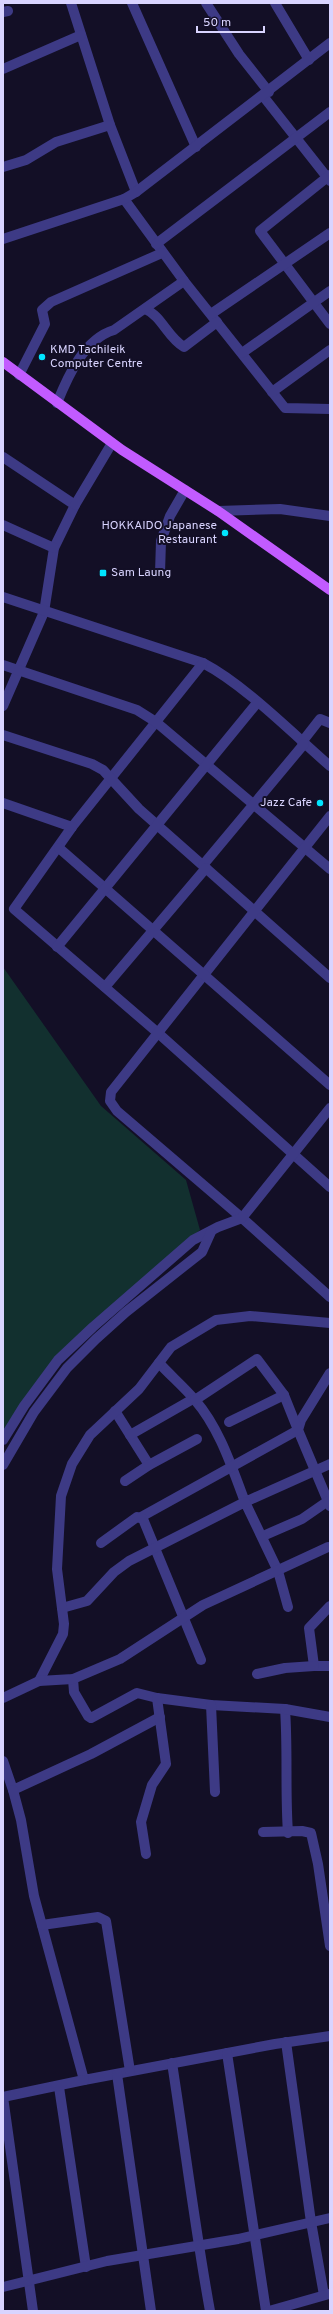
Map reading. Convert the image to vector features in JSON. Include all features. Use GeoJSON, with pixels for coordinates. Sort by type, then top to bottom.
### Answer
{"type":"FeatureCollection","features":[{"type":"Feature","properties":{"kind":"main road"},"geometry":{"type":"LineString","coordinates":[[3,362],[112,443],[184,490],[218,510],[330,590]]}},
{"type":"Feature","properties":{"kind":"street"},"geometry":{"type":"LineString","coordinates":[[71,3],[110,125],[136,192]]}},
{"type":"Feature","properties":{"kind":"street"},"geometry":{"type":"LineString","coordinates":[[132,3],[196,148]]}},
{"type":"Feature","properties":{"kind":"street"},"geometry":{"type":"LineString","coordinates":[[206,3],[266,94],[297,138],[329,178],[260,231],[284,265],[330,324]]}},
{"type":"Feature","properties":{"kind":"street"},"geometry":{"type":"LineString","coordinates":[[275,3],[309,60]]}},
{"type":"Feature","properties":{"kind":"street"},"geometry":{"type":"LineString","coordinates":[[3,69],[81,35]]}},
{"type":"Feature","properties":{"kind":"street"},"geometry":{"type":"LineString","coordinates":[[3,239],[124,199],[136,192],[196,148],[330,43]]}},
{"type":"Feature","properties":{"kind":"street"},"geometry":{"type":"LineString","coordinates":[[156,244],[330,112]]}},
{"type":"Feature","properties":{"kind":"street"},"geometry":{"type":"LineString","coordinates":[[3,167],[26,160],[56,142],[110,125]]}},
{"type":"Feature","properties":{"kind":"street"},"geometry":{"type":"LineString","coordinates":[[124,199],[162,253],[285,408],[330,409]]}},
{"type":"Feature","properties":{"kind":"street"},"geometry":{"type":"LineString","coordinates":[[145,309],[154,313],[178,343],[184,347],[214,318],[284,265],[330,233]]}},
{"type":"Feature","properties":{"kind":"street"},"geometry":{"type":"LineString","coordinates":[[19,374],[45,324],[42,310],[51,302],[162,253]]}},
{"type":"Feature","properties":{"kind":"street"},"geometry":{"type":"LineString","coordinates":[[57,403],[75,365],[102,334],[114,330],[184,281]]}},
{"type":"Feature","properties":{"kind":"street"},"geometry":{"type":"LineString","coordinates":[[242,353],[330,291]]}},
{"type":"Feature","properties":{"kind":"street"},"geometry":{"type":"LineString","coordinates":[[272,392],[330,350]]}},
{"type":"Feature","properties":{"kind":"street"},"geometry":{"type":"LineString","coordinates":[[3,706],[44,612],[54,548],[75,505],[112,443]]}},
{"type":"Feature","properties":{"kind":"street"},"geometry":{"type":"LineString","coordinates":[[3,457],[75,505]]}},
{"type":"Feature","properties":{"kind":"street"},"geometry":{"type":"LineString","coordinates":[[160,574],[161,541],[170,516],[184,490]]}},
{"type":"Feature","properties":{"kind":"street"},"geometry":{"type":"LineString","coordinates":[[218,510],[280,509],[330,516]]}},
{"type":"Feature","properties":{"kind":"street"},"geometry":{"type":"LineString","coordinates":[[3,525],[54,548]]}},
{"type":"Feature","properties":{"kind":"street"},"geometry":{"type":"LineString","coordinates":[[3,597],[44,612],[203,663],[214,669],[257,703],[330,766]]}},
{"type":"Feature","properties":{"kind":"street"},"geometry":{"type":"LineString","coordinates":[[203,663],[72,827],[59,848],[16,904],[14,909],[158,1033],[330,1187]]}},
{"type":"Feature","properties":{"kind":"street"},"geometry":{"type":"LineString","coordinates":[[3,665],[137,710],[156,722],[330,869]]}},
{"type":"Feature","properties":{"kind":"street"},"geometry":{"type":"LineString","coordinates":[[57,947],[159,826],[257,703]]}},
{"type":"Feature","properties":{"kind":"street"},"geometry":{"type":"LineString","coordinates":[[105,987],[154,930],[303,743],[320,719],[330,723]]}},
{"type":"Feature","properties":{"kind":"street"},"geometry":{"type":"LineString","coordinates":[[3,735],[92,764],[103,770],[111,780],[159,826],[330,978]]}},
{"type":"Feature","properties":{"kind":"street"},"geometry":{"type":"LineString","coordinates":[[3,803],[72,827]]}},
{"type":"Feature","properties":{"kind":"street"},"geometry":{"type":"LineString","coordinates":[[330,816],[111,1092],[110,1100],[117,1111],[242,1218],[330,1297]]}},
{"type":"Feature","properties":{"kind":"street"},"geometry":{"type":"LineString","coordinates":[[59,848],[330,1085]]}},
{"type":"Feature","properties":{"kind":"street"},"geometry":{"type":"LineString","coordinates":[[3,1440],[24,1406],[63,1356],[93,1327],[193,1240],[211,1232],[218,1227],[242,1218],[330,1108]]}},
{"type":"Feature","properties":{"kind":"street"},"geometry":{"type":"LineString","coordinates":[[3,1465],[34,1412],[67,1368],[106,1330],[202,1252],[211,1232]]}},
{"type":"Feature","properties":{"kind":"street"},"geometry":{"type":"LineString","coordinates":[[39,1681],[63,1634],[64,1624],[57,1569],[61,1496],[72,1464],[90,1435],[138,1389],[171,1347],[216,1320],[250,1316],[330,1323]]}},
{"type":"Feature","properties":{"kind":"street"},"geometry":{"type":"LineString","coordinates":[[130,1435],[194,1399],[257,1359],[284,1395],[329,1504],[302,1519],[263,1536]]}},
{"type":"Feature","properties":{"kind":"street"},"geometry":{"type":"LineString","coordinates":[[158,1363],[194,1399],[227,1453],[245,1502],[263,1536],[278,1571],[288,1607]]}},
{"type":"Feature","properties":{"kind":"street"},"geometry":{"type":"LineString","coordinates":[[101,1543],[137,1517],[140,1517],[298,1430],[301,1420],[330,1373]]}},
{"type":"Feature","properties":{"kind":"street"},"geometry":{"type":"LineString","coordinates":[[229,1422],[284,1395]]}},
{"type":"Feature","properties":{"kind":"street"},"geometry":{"type":"LineString","coordinates":[[115,1411],[149,1465]]}},
{"type":"Feature","properties":{"kind":"street"},"geometry":{"type":"LineString","coordinates":[[125,1481],[149,1465],[197,1439]]}},
{"type":"Feature","properties":{"kind":"street"},"geometry":{"type":"LineString","coordinates":[[62,1608],[87,1601],[114,1572],[155,1548],[245,1502],[330,1464]]}},
{"type":"Feature","properties":{"kind":"street"},"geometry":{"type":"LineString","coordinates":[[140,1517],[155,1548],[182,1618],[201,1660]]}},
{"type":"Feature","properties":{"kind":"street"},"geometry":{"type":"LineString","coordinates":[[3,1698],[39,1681],[73,1679],[120,1659],[203,1605],[329,1549]]}},
{"type":"Feature","properties":{"kind":"street"},"geometry":{"type":"LineString","coordinates":[[314,1666],[310,1645],[309,1628],[330,1606]]}},
{"type":"Feature","properties":{"kind":"street"},"geometry":{"type":"LineString","coordinates":[[258,1674],[286,1668],[330,1666]]}},
{"type":"Feature","properties":{"kind":"street"},"geometry":{"type":"LineString","coordinates":[[73,1679],[74,1692],[89,1717],[97,1716],[137,1693],[157,1698],[211,1705],[285,1710],[330,1717]]}},
{"type":"Feature","properties":{"kind":"street"},"geometry":{"type":"LineString","coordinates":[[146,1854],[141,1822],[152,1785],[166,1764],[157,1698]]}},
{"type":"Feature","properties":{"kind":"street"},"geometry":{"type":"LineString","coordinates":[[211,1705],[215,1792]]}},
{"type":"Feature","properties":{"kind":"street"},"geometry":{"type":"LineString","coordinates":[[285,1710],[288,1751],[285,1794],[288,1833]]}},
{"type":"Feature","properties":{"kind":"street"},"geometry":{"type":"LineString","coordinates":[[14,1790],[91,1754],[160,1717]]}},
{"type":"Feature","properties":{"kind":"street"},"geometry":{"type":"LineString","coordinates":[[3,1761],[14,1790],[42,1925],[84,2080]]}},
{"type":"Feature","properties":{"kind":"street"},"geometry":{"type":"LineString","coordinates":[[263,1832],[288,1833],[302,1831],[311,1833],[318,1864],[330,1946]]}},
{"type":"Feature","properties":{"kind":"street"},"geometry":{"type":"LineString","coordinates":[[42,1925],[98,1917],[106,1921],[130,2071]]}},
{"type":"Feature","properties":{"kind":"street"},"geometry":{"type":"LineString","coordinates":[[33,2311],[27,2281],[3,2097],[59,2087],[84,2080],[172,2063],[286,2042],[330,2036]]}},
{"type":"Feature","properties":{"kind":"street"},"geometry":{"type":"LineString","coordinates":[[227,2053],[268,2311],[327,2294],[311,2222],[286,2042]]}},
{"type":"Feature","properties":{"kind":"street"},"geometry":{"type":"LineString","coordinates":[[172,2063],[198,2246],[210,2311]]}},
{"type":"Feature","properties":{"kind":"street"},"geometry":{"type":"LineString","coordinates":[[117,2074],[145,2255],[151,2311]]}},
{"type":"Feature","properties":{"kind":"street"},"geometry":{"type":"LineString","coordinates":[[59,2087],[86,2267]]}},
{"type":"Feature","properties":{"kind":"street"},"geometry":{"type":"LineString","coordinates":[[3,2287],[86,2267],[255,2235],[330,2218]]}},
{"type":"Feature","properties":{"kind":"green space"},"geometry":{"type":"Polygon","coordinates":[[[3,967],[101,1106],[186,1180],[200,1230],[137,1283],[73,1345],[3,1440],[3,967]]]}},
{"type":"Feature","properties":{"kind":"place","name":"KMD Tachileik Computer Centre"},"geometry":{"type":"Point","coordinates":[42,357]}},
{"type":"Feature","properties":{"kind":"place","name":"HOKKAIDO Japanese Restaurant"},"geometry":{"type":"Point","coordinates":[225,533]}},
{"type":"Feature","properties":{"kind":"place","name":"Sam Laung"},"geometry":{"type":"Point","coordinates":[103,573]}},
{"type":"Feature","properties":{"kind":"place","name":"Jazz Cafe"},"geometry":{"type":"Point","coordinates":[320,803]}}]}
